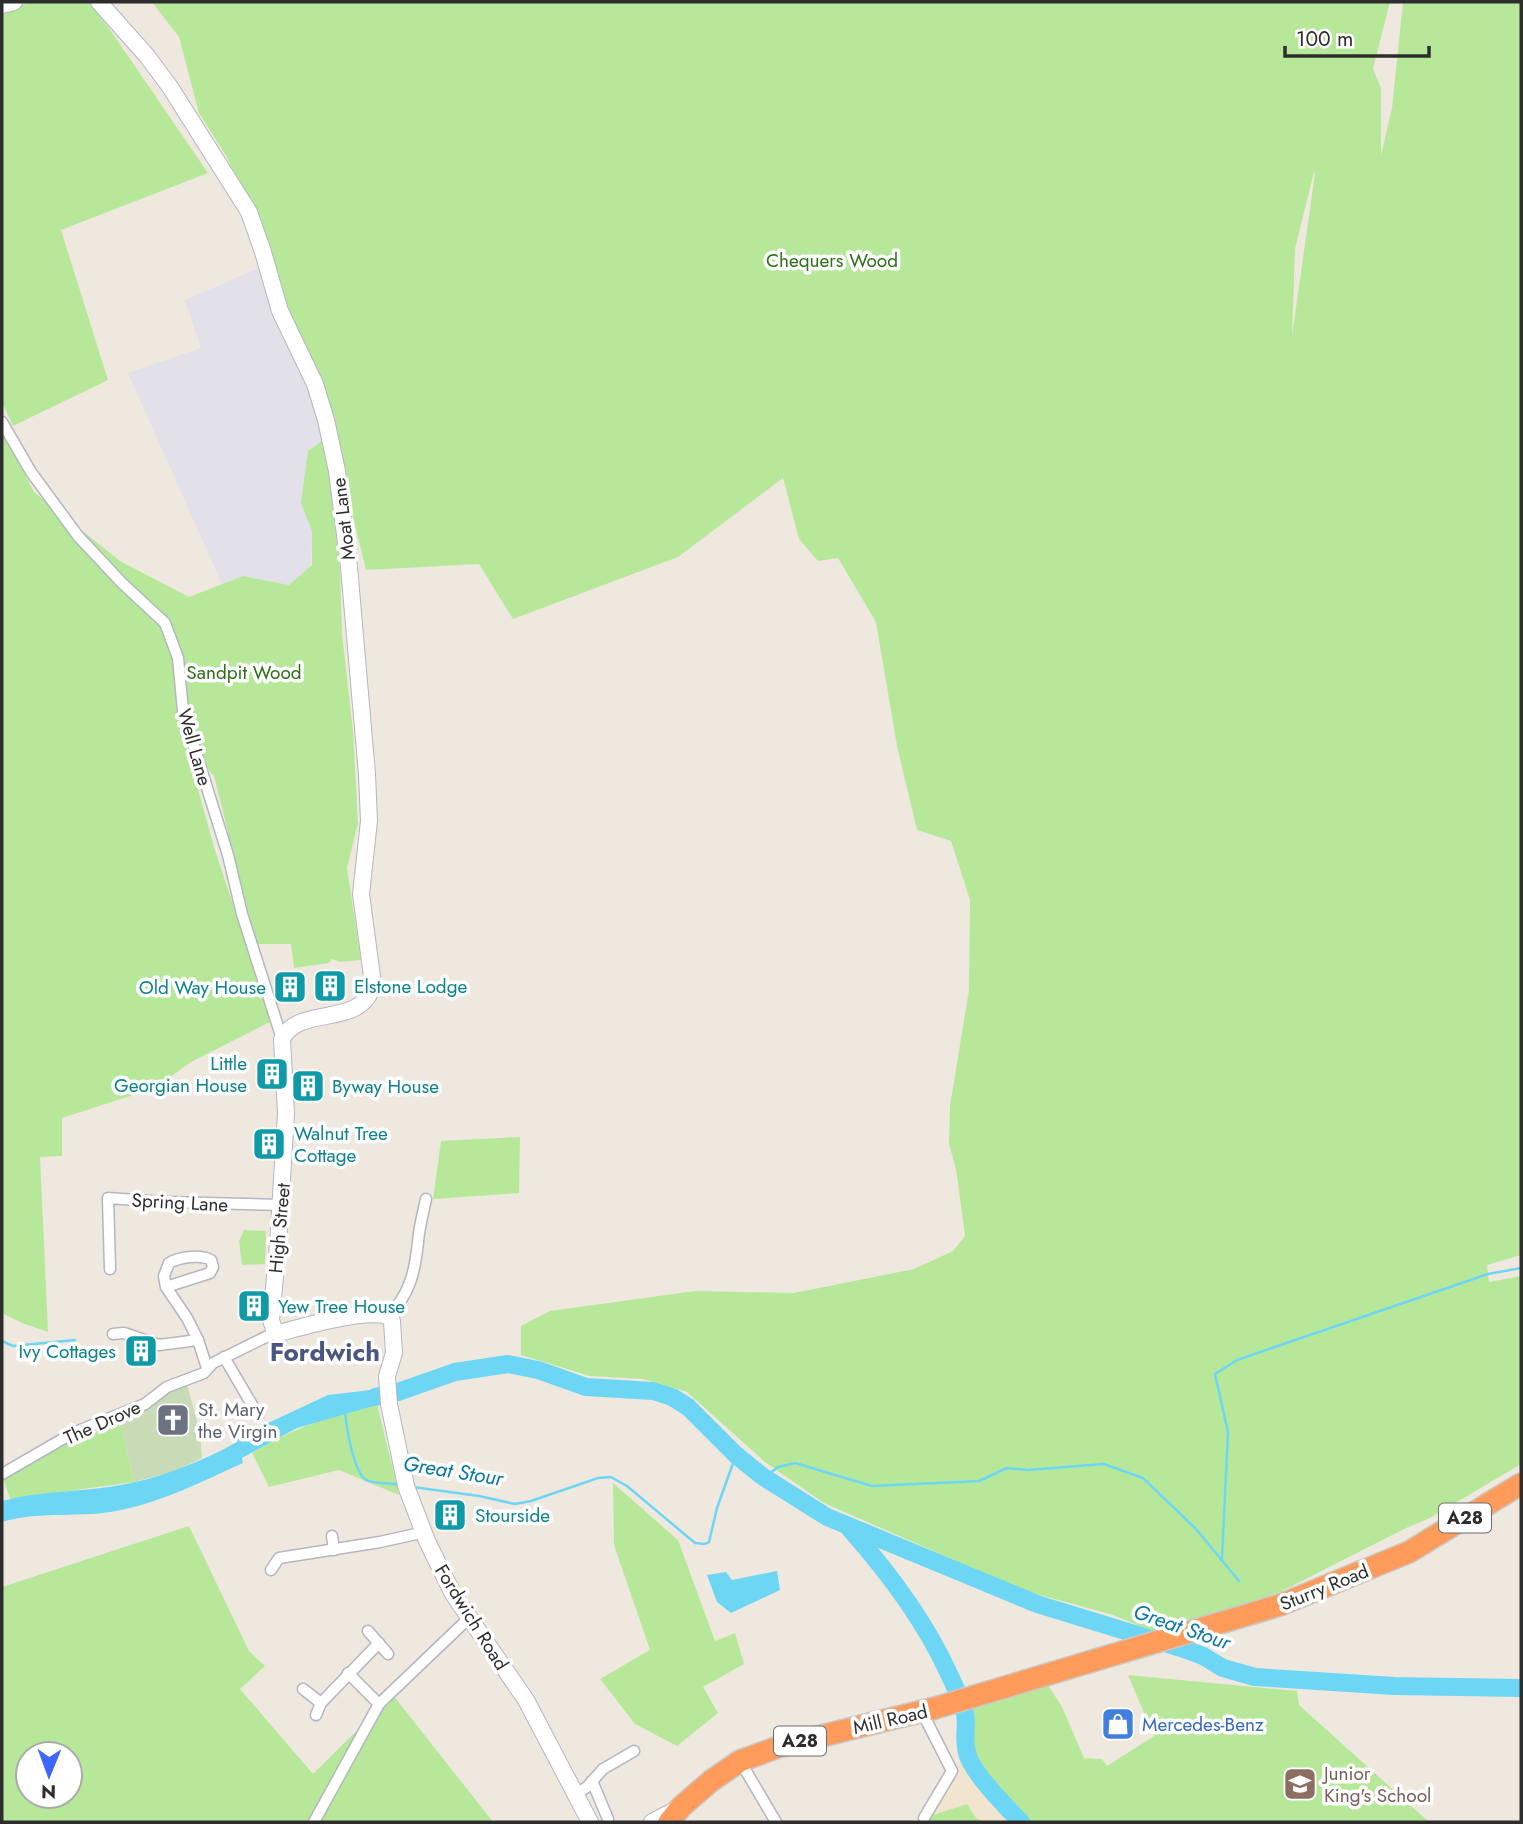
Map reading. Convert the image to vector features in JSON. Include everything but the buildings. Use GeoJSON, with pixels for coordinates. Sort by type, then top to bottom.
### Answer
{"type":"FeatureCollection","features":[{"type":"Feature","properties":{"kind":"highway","name":"Sturry Road"},"geometry":{"type":"LineString","coordinates":[[1112,1656],[1217,1626],[1324,1588],[1409,1552],[1521,1485]]}},
{"type":"Feature","properties":{"kind":"highway","name":"Mill Road"},"geometry":{"type":"LineString","coordinates":[[675,1815],[711,1781],[740,1761],[781,1746],[929,1710],[1112,1656]]}},
{"type":"Feature","properties":{"kind":"street"},"geometry":{"type":"LineString","coordinates":[[2,5],[14,2]]}},
{"type":"Feature","properties":{"kind":"street","name":"Moat Lane"},"geometry":{"type":"LineString","coordinates":[[99,2],[170,87],[249,212],[280,311],[315,384],[337,471],[349,567],[367,774],[369,821],[361,894],[373,984],[370,995],[360,1006],[297,1023],[287,1030],[282,1039]]}},
{"type":"Feature","properties":{"kind":"street","name":"Well Lane"},"geometry":{"type":"LineString","coordinates":[[3,425],[31,472],[78,536],[122,583],[165,623],[178,658],[183,711],[228,855],[242,914],[282,1039]]}},
{"type":"Feature","properties":{"kind":"street","name":"High Street"},"geometry":{"type":"LineString","coordinates":[[276,1332],[271,1320],[286,1114],[282,1039]]}},
{"type":"Feature","properties":{"kind":"street","name":"Spring Lane"},"geometry":{"type":"LineString","coordinates":[[110,1269],[108,1198],[281,1205]]}},
{"type":"Feature","properties":{"kind":"street"},"geometry":{"type":"LineString","coordinates":[[276,1332],[356,1317],[381,1314],[388,1316],[403,1301],[409,1290],[426,1199]]}},
{"type":"Feature","properties":{"kind":"street"},"geometry":{"type":"LineString","coordinates":[[166,1287],[198,1340],[205,1371]]}},
{"type":"Feature","properties":{"kind":"street","name":"Fordwich Road"},"geometry":{"type":"LineString","coordinates":[[388,1316],[392,1321],[394,1353],[386,1387],[406,1486],[453,1594],[526,1700],[590,1822]]}},
{"type":"Feature","properties":{"kind":"street","name":"The Drove"},"geometry":{"type":"LineString","coordinates":[[2,1474],[73,1433],[145,1404],[167,1387],[205,1371],[224,1357],[276,1332]]}},
{"type":"Feature","properties":{"kind":"street"},"geometry":{"type":"LineString","coordinates":[[113,1334],[124,1333],[159,1345],[198,1340]]}},
{"type":"Feature","properties":{"kind":"street"},"geometry":{"type":"LineString","coordinates":[[224,1357],[258,1415]]}},
{"type":"Feature","properties":{"kind":"street"},"geometry":{"type":"LineString","coordinates":[[271,1570],[279,1558],[425,1532]]}},
{"type":"Feature","properties":{"kind":"street"},"geometry":{"type":"LineString","coordinates":[[332,1536],[334,1550]]}},
{"type":"Feature","properties":{"kind":"street"},"geometry":{"type":"LineString","coordinates":[[314,1822],[379,1704],[469,1618]]}},
{"type":"Feature","properties":{"kind":"street"},"geometry":{"type":"LineString","coordinates":[[368,1631],[388,1654]]}},
{"type":"Feature","properties":{"kind":"street"},"geometry":{"type":"LineString","coordinates":[[316,1715],[321,1703],[379,1643]]}},
{"type":"Feature","properties":{"kind":"street"},"geometry":{"type":"LineString","coordinates":[[348,1673],[379,1704]]}},
{"type":"Feature","properties":{"kind":"street"},"geometry":{"type":"LineString","coordinates":[[303,1689],[321,1703]]}},
{"type":"Feature","properties":{"kind":"street"},"geometry":{"type":"LineString","coordinates":[[924,1818],[952,1771],[929,1710]]}},
{"type":"Feature","properties":{"kind":"street"},"geometry":{"type":"LineString","coordinates":[[576,1794],[593,1782],[603,1769],[634,1751]]}},
{"type":"Feature","properties":{"kind":"street"},"geometry":{"type":"LineString","coordinates":[[740,1761],[776,1822]]}},
{"type":"Feature","properties":{"kind":"street"},"geometry":{"type":"LineString","coordinates":[[593,1782],[608,1819]]}},
{"type":"Feature","properties":{"kind":"street"},"geometry":{"type":"LineString","coordinates":[[652,1822],[675,1815]]}},
{"type":"Feature","properties":{"kind":"shaded area"},"geometry":{"type":"Polygon","coordinates":[[[259,268],[306,381],[325,439],[301,503],[313,531],[310,568],[289,585],[243,576],[222,584],[128,373],[201,348],[185,300],[259,268]]]}},
{"type":"Feature","properties":{"kind":"shaded area"},"geometry":{"type":"Polygon","coordinates":[[[960,1760],[1014,1822],[924,1822],[924,1818],[933,1814],[960,1760]]]}},
{"type":"Feature","properties":{"kind":"green space"},"geometry":{"type":"Polygon","coordinates":[[[30,2],[91,2],[208,173],[61,230],[108,380],[13,426],[2,402],[2,12],[30,2]]]}},
{"type":"Feature","properties":{"kind":"green space","name":"Chequers Wood"},"geometry":{"type":"Polygon","coordinates":[[[152,2],[1390,2],[1373,69],[1381,88],[1381,155],[1392,108],[1403,2],[1521,2],[1521,1255],[1487,1265],[1489,1282],[1521,1276],[1521,1464],[1430,1518],[1280,1592],[1161,1635],[1113,1615],[1022,1590],[824,1503],[765,1462],[687,1392],[643,1379],[590,1376],[521,1355],[521,1326],[550,1311],[695,1291],[794,1293],[914,1269],[953,1251],[965,1236],[956,1169],[949,1144],[950,1106],[969,990],[970,900],[951,841],[917,830],[897,746],[876,622],[838,558],[818,561],[799,539],[783,478],[678,557],[513,619],[479,564],[366,570],[322,389],[227,157],[199,113],[179,37],[152,2]],[[1315,173],[1295,249],[1292,336],[1315,173]]]}},
{"type":"Feature","properties":{"kind":"green space","name":"Sandpit Wood"},"geometry":{"type":"Polygon","coordinates":[[[2,430],[34,492],[120,561],[189,597],[243,576],[289,585],[312,565],[312,531],[301,503],[308,451],[325,439],[340,569],[342,634],[353,731],[358,824],[347,868],[361,960],[340,962],[332,959],[329,963],[294,968],[291,944],[256,944],[214,776],[186,746],[214,847],[272,1021],[191,1062],[155,1088],[62,1118],[62,1156],[40,1157],[48,1332],[2,1313],[2,430]]]}},
{"type":"Feature","properties":{"kind":"green space"},"geometry":{"type":"Polygon","coordinates":[[[520,1137],[519,1193],[433,1199],[441,1141],[520,1137]]]}},
{"type":"Feature","properties":{"kind":"green space"},"geometry":{"type":"Polygon","coordinates":[[[244,1230],[266,1231],[265,1264],[242,1265],[239,1241],[244,1230]]]}},
{"type":"Feature","properties":{"kind":"green space"},"geometry":{"type":"Polygon","coordinates":[[[187,1384],[200,1432],[202,1458],[175,1471],[134,1482],[120,1419],[168,1390],[187,1384]]]}},
{"type":"Feature","properties":{"kind":"green space"},"geometry":{"type":"Polygon","coordinates":[[[377,1404],[399,1495],[339,1470],[269,1487],[252,1453],[313,1423],[377,1404]]]}},
{"type":"Feature","properties":{"kind":"green space"},"geometry":{"type":"Polygon","coordinates":[[[120,1419],[134,1482],[10,1499],[3,1478],[72,1440],[120,1419]]]}},
{"type":"Feature","properties":{"kind":"green space"},"geometry":{"type":"Polygon","coordinates":[[[613,1483],[678,1540],[715,1641],[735,1633],[744,1664],[703,1687],[718,1713],[677,1746],[635,1724],[600,1679],[650,1650],[614,1545],[613,1483]]]}},
{"type":"Feature","properties":{"kind":"green space"},"geometry":{"type":"Polygon","coordinates":[[[189,1526],[249,1651],[265,1666],[240,1689],[313,1774],[393,1695],[493,1822],[2,1822],[2,1587],[189,1526]]]}},
{"type":"Feature","properties":{"kind":"green space"},"geometry":{"type":"Polygon","coordinates":[[[1128,1675],[1297,1691],[1299,1705],[1429,1822],[1027,1822],[992,1783],[976,1760],[968,1738],[968,1706],[1046,1682],[1062,1707],[1084,1758],[1102,1759],[1107,1766],[1154,1736],[1128,1675]]]}},
{"type":"Feature","properties":{"kind":"green space"},"geometry":{"type":"Polygon","coordinates":[[[967,1804],[976,1818],[984,1822],[926,1822],[924,1818],[967,1804]]]}},
{"type":"Feature","properties":{"kind":"water","name":"Great Stour"},"geometry":{"type":"Polygon","coordinates":[[[379,1389],[385,1391],[384,1403],[297,1428],[242,1458],[243,1463],[153,1501],[106,1513],[32,1516],[2,1522],[2,1501],[30,1495],[115,1486],[162,1475],[208,1457],[237,1442],[238,1437],[328,1395],[379,1389]]]}},
{"type":"Feature","properties":{"kind":"water"},"geometry":{"type":"Polygon","coordinates":[[[777,1571],[780,1590],[731,1613],[717,1602],[707,1575],[726,1572],[732,1580],[777,1571]]]}},
{"type":"Feature","properties":{"kind":"waterway"},"geometry":{"type":"LineString","coordinates":[[1222,1558],[1228,1432],[1215,1374],[1237,1360],[1488,1274],[1521,1268]]}},
{"type":"Feature","properties":{"kind":"waterway"},"geometry":{"type":"LineString","coordinates":[[2,1341],[13,1346],[75,1340]]}},
{"type":"Feature","properties":{"kind":"waterway","name":"Great Stour"},"geometry":{"type":"LineString","coordinates":[[375,1397],[455,1372],[508,1364],[538,1370],[586,1387],[653,1391],[672,1397],[688,1407],[736,1455],[762,1476],[827,1517],[1037,1604],[1187,1650],[1223,1668],[1255,1677],[1394,1686],[1521,1688]]}},
{"type":"Feature","properties":{"kind":"waterway","name":"Great Stour"},"geometry":{"type":"LineString","coordinates":[[345,1410],[351,1447],[361,1475],[369,1481],[400,1485]]}},
{"type":"Feature","properties":{"kind":"waterway","name":"Great Stour"},"geometry":{"type":"LineString","coordinates":[[413,1487],[515,1504],[598,1478],[611,1477],[627,1486],[695,1543],[705,1544],[709,1542],[717,1508],[736,1455]]}},
{"type":"Feature","properties":{"kind":"waterway"},"geometry":{"type":"LineString","coordinates":[[765,1477],[778,1467],[795,1463],[872,1486],[979,1481],[1007,1468],[1028,1470],[1104,1464],[1143,1478],[1196,1529],[1239,1581]]}},
{"type":"Feature","properties":{"kind":"waterway","name":"Great Stour"},"geometry":{"type":"LineString","coordinates":[[850,1529],[892,1580],[929,1635],[963,1709],[966,1719],[966,1750],[971,1763],[991,1790],[1021,1822]]}},
{"type":"Feature","properties":{"kind":"place","name":"Elstone Lodge"},"geometry":{"type":"Point","coordinates":[330,986]}},
{"type":"Feature","properties":{"kind":"place","name":"Old Way House"},"geometry":{"type":"Point","coordinates":[290,987]}},
{"type":"Feature","properties":{"kind":"place","name":"Little Georgian House"},"geometry":{"type":"Point","coordinates":[272,1074]}},
{"type":"Feature","properties":{"kind":"place","name":"Byway House"},"geometry":{"type":"Point","coordinates":[308,1086]}},
{"type":"Feature","properties":{"kind":"place","name":"Walnut Tree Cottage"},"geometry":{"type":"Point","coordinates":[269,1144]}},
{"type":"Feature","properties":{"kind":"place","name":"Yew Tree House"},"geometry":{"type":"Point","coordinates":[254,1306]}},
{"type":"Feature","properties":{"kind":"place","name":"Ivy Cottages"},"geometry":{"type":"Point","coordinates":[141,1351]}},
{"type":"Feature","properties":{"kind":"place","name":"St. Mary the Virgin"},"geometry":{"type":"Point","coordinates":[173,1420]}},
{"type":"Feature","properties":{"kind":"place","name":"Stourside"},"geometry":{"type":"Point","coordinates":[450,1515]}},
{"type":"Feature","properties":{"kind":"place","name":"Mercedes-Benz"},"geometry":{"type":"Point","coordinates":[1118,1724]}},
{"type":"Feature","properties":{"kind":"place","name":"Junior King's School"},"geometry":{"type":"Point","coordinates":[1300,1784]}},
{"type":"Feature","properties":{"kind":"district","name":"Fordwich"},"geometry":{"type":"Point","coordinates":[325,1352]}}]}
